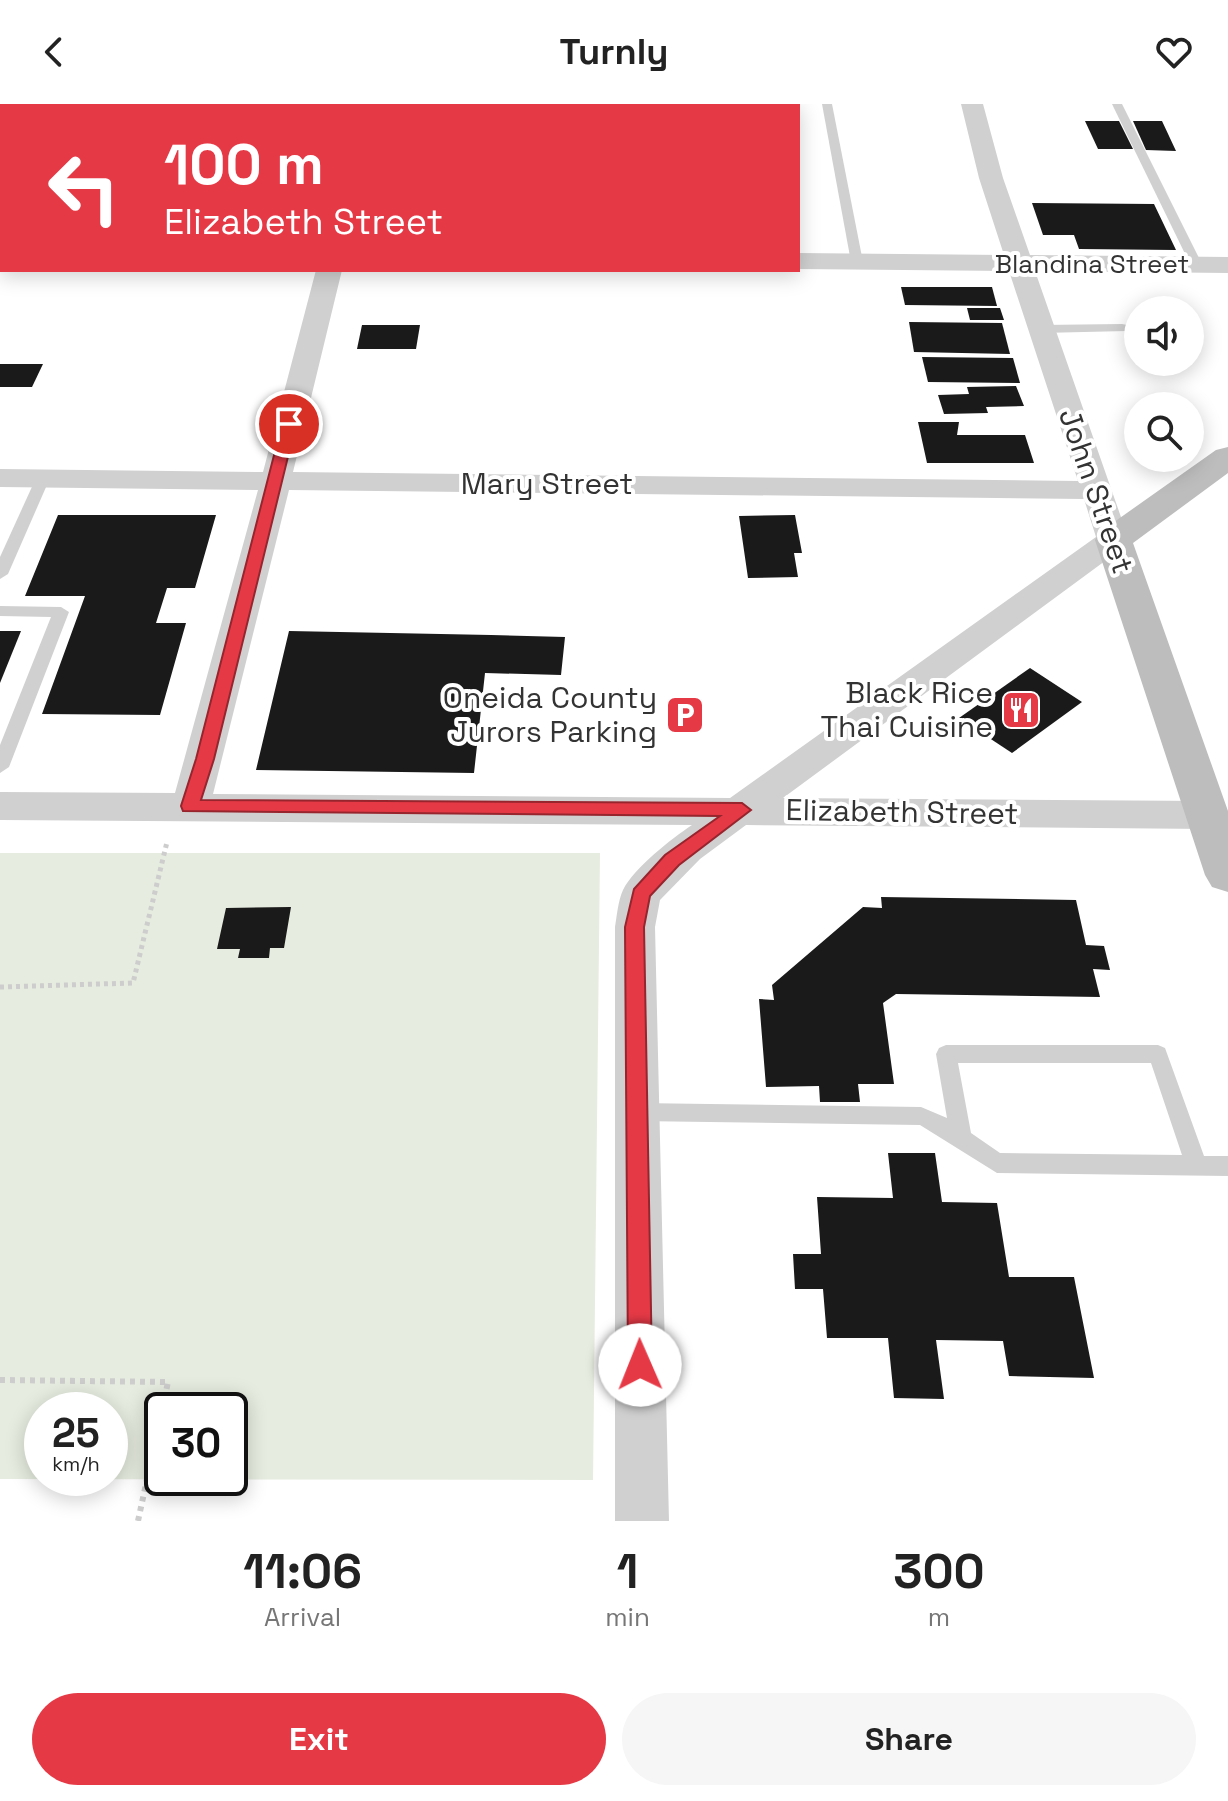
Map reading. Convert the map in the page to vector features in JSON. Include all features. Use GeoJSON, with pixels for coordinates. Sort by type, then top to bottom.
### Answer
{"type":"FeatureCollection","features":[{"type":"Feature","properties":{"kind":"street","name":"John Street"},"geometry":{"type":"LineString","coordinates":[[972,104],[991,178],[1095,490],[1218,815],[1228,875]]}},
{"type":"Feature","properties":{"kind":"street"},"geometry":{"type":"LineString","coordinates":[[800,261],[857,262]]}},
{"type":"Feature","properties":{"kind":"street","name":"Blandina Street"},"geometry":{"type":"LineString","coordinates":[[857,262],[1228,265]]}},
{"type":"Feature","properties":{"kind":"street"},"geometry":{"type":"LineString","coordinates":[[183,806],[205,759],[328,272]]}},
{"type":"Feature","properties":{"kind":"street"},"geometry":{"type":"LineString","coordinates":[[642,1521],[635,927],[641,894],[672,860],[1228,457]]}},
{"type":"Feature","properties":{"kind":"street","name":"Mary Street"},"geometry":{"type":"LineString","coordinates":[[0,478],[1095,490]]}},
{"type":"Feature","properties":{"kind":"street","name":"Elizabeth Street"},"geometry":{"type":"LineString","coordinates":[[0,806],[1218,815]]}},
{"type":"Feature","properties":{"kind":"lane"},"geometry":{"type":"LineString","coordinates":[[827,104],[857,262]]}},
{"type":"Feature","properties":{"kind":"lane"},"geometry":{"type":"LineString","coordinates":[[1117,104],[1196,264]]}},
{"type":"Feature","properties":{"kind":"lane"},"geometry":{"type":"LineString","coordinates":[[1040,323],[1120,323]]}},
{"type":"Feature","properties":{"kind":"lane"},"geometry":{"type":"LineString","coordinates":[[0,574],[43,478]]}},
{"type":"Feature","properties":{"kind":"lane"},"geometry":{"type":"LineString","coordinates":[[0,611],[61,612],[0,767]]}},
{"type":"Feature","properties":{"kind":"lane"},"geometry":{"type":"LineString","coordinates":[[961,1138],[946,1054],[1158,1054],[1196,1165]]}},
{"type":"Feature","properties":{"kind":"lane"},"geometry":{"type":"LineString","coordinates":[[637,1112],[921,1116],[937,1122],[997,1163],[1228,1166]]}},
{"type":"Feature","properties":{"kind":"path"},"geometry":{"type":"LineString","coordinates":[[0,987],[133,983],[183,806]]}},
{"type":"Feature","properties":{"kind":"path"},"geometry":{"type":"LineString","coordinates":[[0,1380],[168,1382],[166,1392]]}},
{"type":"Feature","properties":{"kind":"path"},"geometry":{"type":"LineString","coordinates":[[138,1521],[144,1493]]}},
{"type":"Feature","properties":{"kind":"shaded area"},"geometry":{"type":"Polygon","coordinates":[[[0,853],[600,853],[593,1480],[248,1479],[248,1392],[144,1392],[144,1479],[128,1479],[128,1392],[24,1392],[24,1479],[0,1479],[0,853]]]}},
{"type":"Feature","properties":{"kind":"building"},"geometry":{"type":"Polygon","coordinates":[[[1085,121],[1119,121],[1133,149],[1098,149],[1085,121]]]}},
{"type":"Feature","properties":{"kind":"building"},"geometry":{"type":"Polygon","coordinates":[[[1133,121],[1162,121],[1176,151],[1146,150],[1133,121]]]}},
{"type":"Feature","properties":{"kind":"building"},"geometry":{"type":"Polygon","coordinates":[[[1032,203],[1154,204],[1176,250],[1079,249],[1074,235],[1043,235],[1032,203]]]}},
{"type":"Feature","properties":{"kind":"building"},"geometry":{"type":"Polygon","coordinates":[[[901,287],[992,287],[997,306],[905,305],[901,287]]]}},
{"type":"Feature","properties":{"kind":"building"},"geometry":{"type":"Polygon","coordinates":[[[967,308],[1000,308],[1004,320],[970,320],[967,308]]]}},
{"type":"Feature","properties":{"kind":"building"},"geometry":{"type":"Polygon","coordinates":[[[909,322],[1002,323],[1010,354],[914,352],[909,322]]]}},
{"type":"Feature","properties":{"kind":"building"},"geometry":{"type":"Polygon","coordinates":[[[362,325],[420,325],[416,349],[357,349],[362,325]]]}},
{"type":"Feature","properties":{"kind":"building"},"geometry":{"type":"Polygon","coordinates":[[[922,357],[1013,358],[1020,383],[928,382],[922,357]]]}},
{"type":"Feature","properties":{"kind":"building"},"geometry":{"type":"Polygon","coordinates":[[[0,364],[43,364],[32,387],[0,387],[0,364]]]}},
{"type":"Feature","properties":{"kind":"building"},"geometry":{"type":"Polygon","coordinates":[[[1016,386],[1024,406],[986,407],[988,413],[944,414],[938,395],[969,394],[967,387],[1016,386]]]}},
{"type":"Feature","properties":{"kind":"building"},"geometry":{"type":"Polygon","coordinates":[[[918,422],[959,422],[957,435],[1025,435],[1034,463],[927,463],[918,422]]]}},
{"type":"Feature","properties":{"kind":"building"},"geometry":{"type":"Polygon","coordinates":[[[58,515],[216,515],[195,588],[167,588],[156,623],[186,623],[160,715],[42,714],[85,596],[25,596],[58,515]]]}},
{"type":"Feature","properties":{"kind":"building"},"geometry":{"type":"Polygon","coordinates":[[[795,515],[802,553],[794,553],[798,577],[748,578],[739,516],[795,515]]]}},
{"type":"Feature","properties":{"kind":"building"},"geometry":{"type":"Polygon","coordinates":[[[0,631],[21,631],[0,683],[0,631]]]}},
{"type":"Feature","properties":{"kind":"building"},"geometry":{"type":"Polygon","coordinates":[[[289,631],[565,637],[561,675],[485,673],[474,773],[256,770],[289,631]]]}},
{"type":"Feature","properties":{"kind":"building","name":"Black Rice Thai Cuisine"},"geometry":{"type":"Polygon","coordinates":[[[1030,668],[1082,702],[1012,753],[959,718],[1030,668]]]}},
{"type":"Feature","properties":{"kind":"building"},"geometry":{"type":"Polygon","coordinates":[[[881,897],[1076,900],[1086,945],[1104,946],[1110,970],[1093,969],[1100,997],[896,994],[883,1003],[894,1084],[858,1084],[860,1102],[820,1102],[819,1086],[766,1087],[759,999],[774,1000],[772,985],[863,907],[882,908],[881,897]]]}},
{"type":"Feature","properties":{"kind":"building"},"geometry":{"type":"Polygon","coordinates":[[[291,907],[284,948],[270,948],[269,958],[238,958],[240,949],[217,949],[226,908],[291,907]]]}},
{"type":"Feature","properties":{"kind":"building"},"geometry":{"type":"Polygon","coordinates":[[[888,1153],[935,1153],[942,1202],[997,1203],[1009,1277],[1074,1277],[1094,1378],[1009,1376],[1003,1341],[936,1340],[944,1399],[894,1398],[888,1338],[827,1338],[823,1289],[795,1289],[793,1254],[821,1254],[817,1197],[893,1198],[888,1153]]]}},
{"type":"Feature","properties":{"kind":"place","name":"Black Rice Thai Cuisine"},"geometry":{"type":"Point","coordinates":[1021,710]}},
{"type":"Feature","properties":{"kind":"place","name":"Oneida County Jurors Parking"},"geometry":{"type":"Point","coordinates":[685,715]}},
{"type":"Feature","properties":{"kind":"route"},"geometry":{"type":"LineString","coordinates":[[289,424],[205,759],[190,806],[742,810],[672,860],[641,894],[635,927],[640,1365]]}}]}
